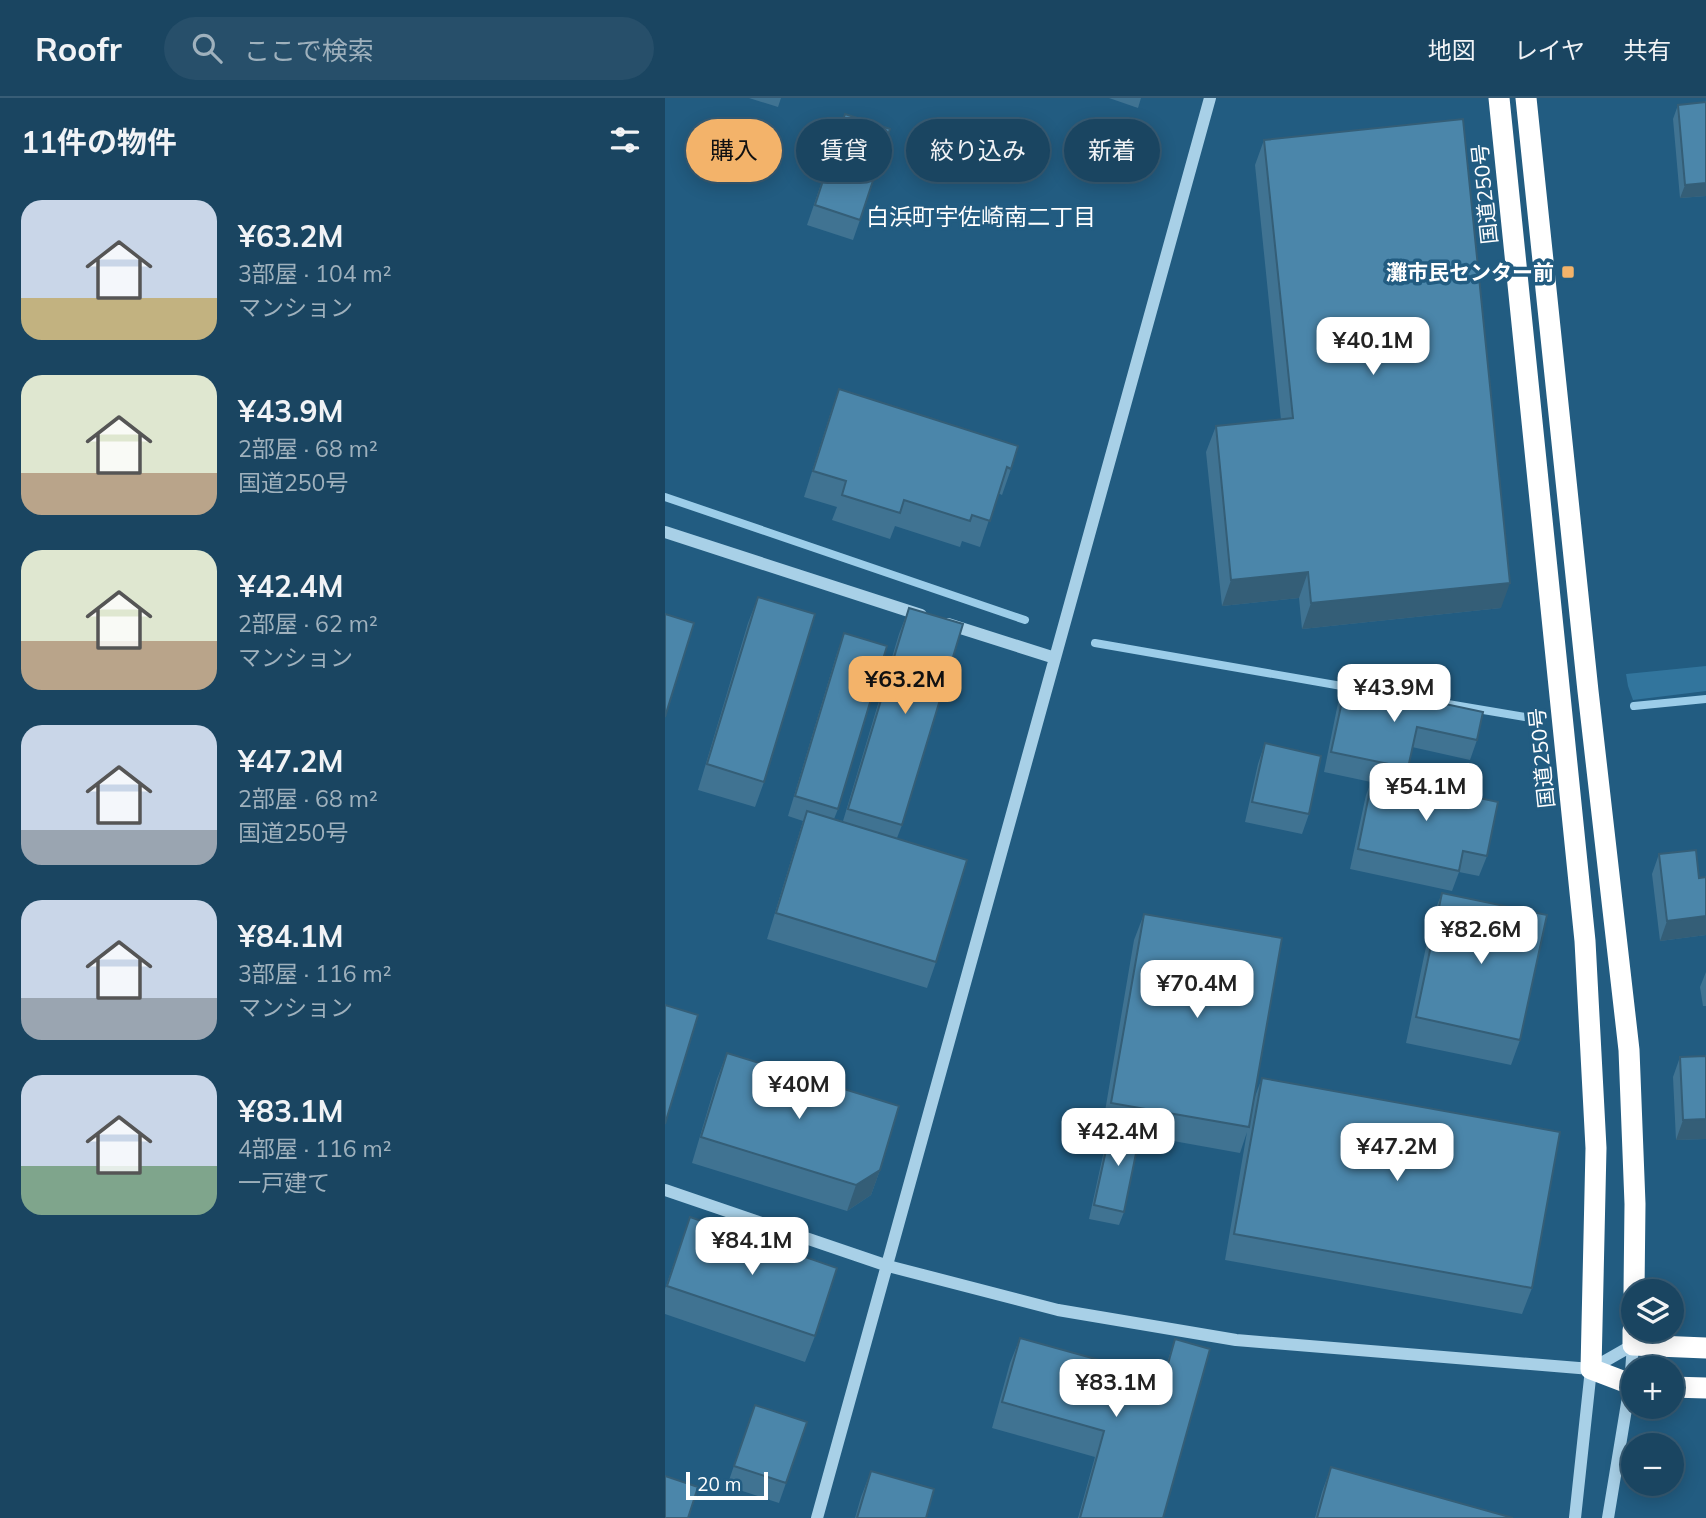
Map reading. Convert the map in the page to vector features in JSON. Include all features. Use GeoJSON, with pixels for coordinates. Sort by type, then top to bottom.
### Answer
{"type":"FeatureCollection","features":[{"type":"Feature","properties":{"kind":"highway","name":"国道250号"},"geometry":{"type":"LineString","coordinates":[[1499,98],[1584,941],[1596,1148],[1591,1369]]}},
{"type":"Feature","properties":{"kind":"highway"},"geometry":{"type":"LineString","coordinates":[[1526,98],[1588,691],[1629,1050],[1635,1204],[1634,1279]]}},
{"type":"Feature","properties":{"kind":"highway"},"geometry":{"type":"LineString","coordinates":[[1662,1342],[1706,1348]]}},
{"type":"Feature","properties":{"kind":"highway"},"geometry":{"type":"LineString","coordinates":[[1591,1369],[1621,1381]]}},
{"type":"Feature","properties":{"kind":"highway"},"geometry":{"type":"LineString","coordinates":[[1684,1387],[1706,1388]]}},
{"type":"Feature","properties":{"kind":"street"},"geometry":{"type":"LineString","coordinates":[[817,1518],[1210,98]]}},
{"type":"Feature","properties":{"kind":"street"},"geometry":{"type":"LineString","coordinates":[[665,532],[1055,659]]}},
{"type":"Feature","properties":{"kind":"street"},"geometry":{"type":"LineString","coordinates":[[665,1190],[888,1266],[1058,1310],[1236,1340],[1591,1369],[1628,1342]]}},
{"type":"Feature","properties":{"kind":"street"},"geometry":{"type":"LineString","coordinates":[[1575,1518],[1591,1369]]}},
{"type":"Feature","properties":{"kind":"street"},"geometry":{"type":"LineString","coordinates":[[1608,1518],[1625,1419]]}},
{"type":"Feature","properties":{"kind":"shaded area"},"geometry":{"type":"Polygon","coordinates":[[[1706,666],[1706,691],[1633,700],[1626,674],[1706,666]]]}},
{"type":"Feature","properties":{"kind":"building"},"geometry":{"type":"Polygon","coordinates":[[[1706,102],[1706,183],[1685,185],[1678,105],[1706,102]]]}},
{"type":"Feature","properties":{"kind":"building"},"geometry":{"type":"Polygon","coordinates":[[[845,114],[860,119],[843,119],[845,114]]]}},
{"type":"Feature","properties":{"kind":"building"},"geometry":{"type":"Polygon","coordinates":[[[1463,119],[1510,583],[1311,603],[1308,572],[1231,580],[1216,426],[1293,418],[1264,140],[1463,119]]]}},
{"type":"Feature","properties":{"kind":"building"},"geometry":{"type":"Polygon","coordinates":[[[823,182],[873,182],[860,220],[815,205],[823,182]]]}},
{"type":"Feature","properties":{"kind":"building"},"geometry":{"type":"Polygon","coordinates":[[[839,389],[1018,446],[1011,469],[1007,467],[990,521],[972,515],[970,521],[904,500],[900,513],[842,495],[846,481],[813,471],[839,389]]]}},
{"type":"Feature","properties":{"kind":"building"},"geometry":{"type":"Polygon","coordinates":[[[758,597],[815,614],[764,782],[707,764],[758,597]]]}},
{"type":"Feature","properties":{"kind":"building"},"geometry":{"type":"Polygon","coordinates":[[[909,608],[963,624],[902,825],[848,809],[909,608]]]}},
{"type":"Feature","properties":{"kind":"building"},"geometry":{"type":"Polygon","coordinates":[[[665,614],[694,623],[665,717],[665,614]]]}},
{"type":"Feature","properties":{"kind":"building"},"geometry":{"type":"Polygon","coordinates":[[[844,633],[887,646],[838,809],[795,796],[844,633]]]}},
{"type":"Feature","properties":{"kind":"building"},"geometry":{"type":"Polygon","coordinates":[[[1346,683],[1483,712],[1477,740],[1417,727],[1408,768],[1331,752],[1346,683]]]}},
{"type":"Feature","properties":{"kind":"building"},"geometry":{"type":"Polygon","coordinates":[[[1265,743],[1321,756],[1309,814],[1252,802],[1265,743]]]}},
{"type":"Feature","properties":{"kind":"building"},"geometry":{"type":"Polygon","coordinates":[[[1373,775],[1498,802],[1487,856],[1463,851],[1459,871],[1358,849],[1373,775]]]}},
{"type":"Feature","properties":{"kind":"building"},"geometry":{"type":"Polygon","coordinates":[[[807,811],[967,860],[936,962],[776,913],[807,811]]]}},
{"type":"Feature","properties":{"kind":"building"},"geometry":{"type":"Polygon","coordinates":[[[1696,850],[1699,878],[1706,877],[1706,916],[1667,921],[1659,854],[1696,850]]]}},
{"type":"Feature","properties":{"kind":"building"},"geometry":{"type":"Polygon","coordinates":[[[1442,893],[1547,915],[1520,1040],[1416,1017],[1442,893]]]}},
{"type":"Feature","properties":{"kind":"building"},"geometry":{"type":"Polygon","coordinates":[[[1144,914],[1282,938],[1249,1127],[1111,1103],[1144,914]]]}},
{"type":"Feature","properties":{"kind":"building"},"geometry":{"type":"Polygon","coordinates":[[[665,1005],[698,1015],[665,1124],[665,1005]]]}},
{"type":"Feature","properties":{"kind":"building"},"geometry":{"type":"Polygon","coordinates":[[[727,1053],[899,1106],[880,1170],[856,1185],[701,1137],[727,1053]]]}},
{"type":"Feature","properties":{"kind":"building"},"geometry":{"type":"Polygon","coordinates":[[[1706,1056],[1706,1119],[1683,1120],[1680,1057],[1706,1056]]]}},
{"type":"Feature","properties":{"kind":"building"},"geometry":{"type":"Polygon","coordinates":[[[1262,1078],[1560,1132],[1532,1288],[1234,1234],[1262,1078]]]}},
{"type":"Feature","properties":{"kind":"building"},"geometry":{"type":"Polygon","coordinates":[[[1112,1123],[1141,1129],[1124,1212],[1094,1205],[1112,1123]]]}},
{"type":"Feature","properties":{"kind":"building"},"geometry":{"type":"Polygon","coordinates":[[[690,1217],[837,1268],[815,1336],[667,1286],[690,1217]]]}},
{"type":"Feature","properties":{"kind":"building"},"geometry":{"type":"Polygon","coordinates":[[[1020,1338],[1164,1378],[1175,1339],[1210,1349],[1163,1518],[1080,1518],[1104,1431],[1002,1402],[1020,1338]]]}},
{"type":"Feature","properties":{"kind":"building"},"geometry":{"type":"Polygon","coordinates":[[[755,1405],[807,1422],[786,1483],[734,1466],[755,1405]]]}},
{"type":"Feature","properties":{"kind":"building"},"geometry":{"type":"Polygon","coordinates":[[[1331,1467],[1513,1518],[1317,1518],[1331,1467]]]}},
{"type":"Feature","properties":{"kind":"building"},"geometry":{"type":"Polygon","coordinates":[[[871,1471],[934,1489],[926,1518],[857,1518],[871,1471]]]}},
{"type":"Feature","properties":{"kind":"building"},"geometry":{"type":"Polygon","coordinates":[[[665,1476],[698,1487],[688,1518],[665,1518],[665,1476]]]}},
{"type":"Feature","properties":{"kind":"waterway"},"geometry":{"type":"LineString","coordinates":[[665,497],[1025,620]]}},
{"type":"Feature","properties":{"kind":"waterway"},"geometry":{"type":"LineString","coordinates":[[1095,643],[1353,688]]}},
{"type":"Feature","properties":{"kind":"waterway"},"geometry":{"type":"LineString","coordinates":[[1634,706],[1706,699]]}},
{"type":"Feature","properties":{"kind":"waterway"},"geometry":{"type":"LineString","coordinates":[[1424,700],[1525,717]]}},
{"type":"Feature","properties":{"kind":"place","name":"灘市民センター前"},"geometry":{"type":"Point","coordinates":[1568,272]}},
{"type":"Feature","properties":{"kind":"district","name":"白浜町宇佐崎南二丁目"},"geometry":{"type":"Point","coordinates":[981,216]}}]}
